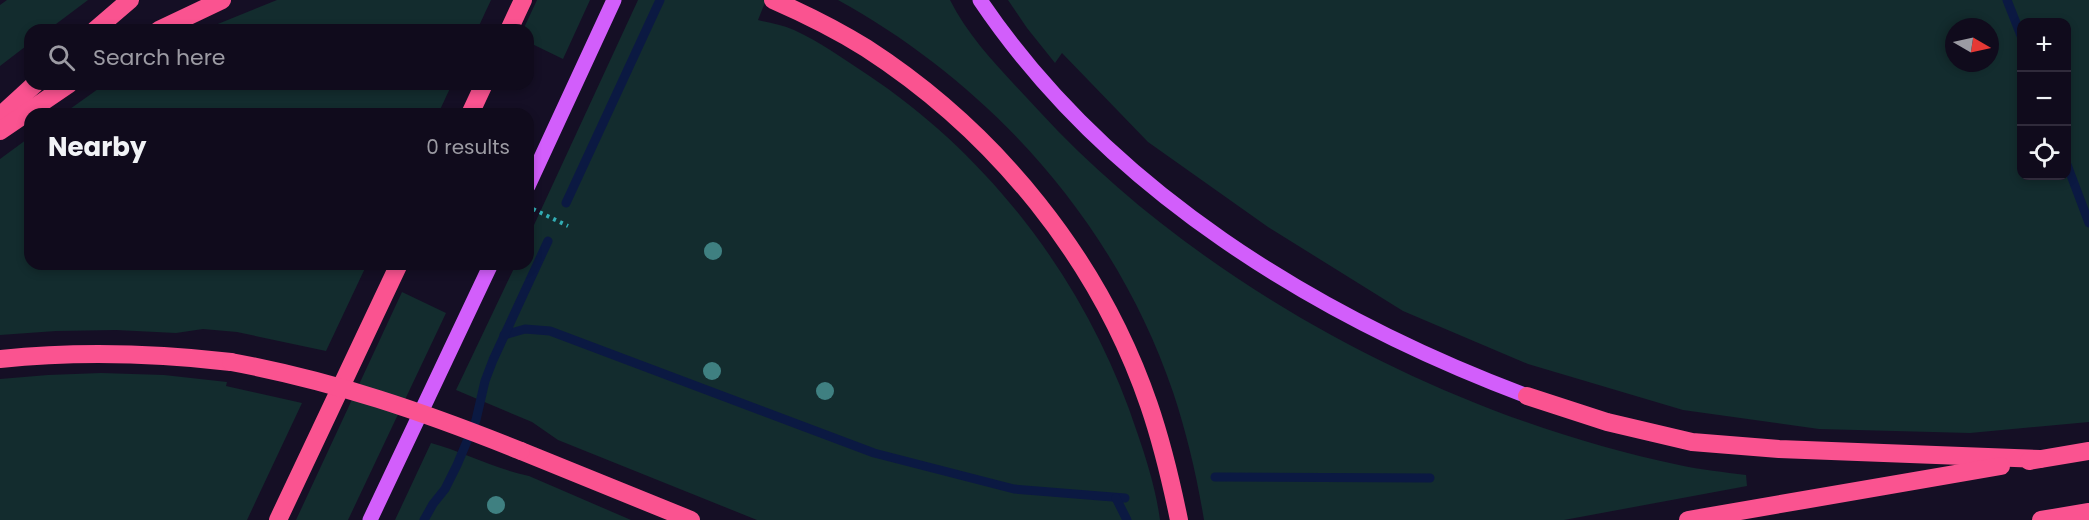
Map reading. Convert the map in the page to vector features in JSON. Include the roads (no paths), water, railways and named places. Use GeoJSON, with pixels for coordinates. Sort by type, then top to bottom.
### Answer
{"type":"FeatureCollection","features":[{"type":"Feature","properties":{"kind":"highway"},"geometry":{"type":"LineString","coordinates":[[102,24],[130,0]]}},
{"type":"Feature","properties":{"kind":"highway"},"geometry":{"type":"LineString","coordinates":[[172,24],[222,0]]}},
{"type":"Feature","properties":{"kind":"highway"},"geometry":{"type":"LineString","coordinates":[[512,24],[523,0]]}},
{"type":"Feature","properties":{"kind":"highway"},"geometry":{"type":"LineString","coordinates":[[773,0],[865,48],[933,98],[995,154],[1050,219],[1075,254],[1097,291],[1134,366],[1162,447],[1179,520]]}},
{"type":"Feature","properties":{"kind":"highway"},"geometry":{"type":"LineString","coordinates":[[0,116],[28,90]]}},
{"type":"Feature","properties":{"kind":"highway"},"geometry":{"type":"LineString","coordinates":[[34,108],[60,90]]}},
{"type":"Feature","properties":{"kind":"highway"},"geometry":{"type":"LineString","coordinates":[[473,108],[481,90]]}},
{"type":"Feature","properties":{"kind":"highway"},"geometry":{"type":"LineString","coordinates":[[0,131],[24,115]]}},
{"type":"Feature","properties":{"kind":"highway"},"geometry":{"type":"LineString","coordinates":[[278,520],[396,270]]}},
{"type":"Feature","properties":{"kind":"highway"},"geometry":{"type":"LineString","coordinates":[[0,359],[53,354],[137,354],[231,363],[304,376],[442,420],[691,520]]}},
{"type":"Feature","properties":{"kind":"highway"},"geometry":{"type":"LineString","coordinates":[[1527,396],[1607,422],[1692,441],[1779,449],[2040,459]]}},
{"type":"Feature","properties":{"kind":"highway"},"geometry":{"type":"LineString","coordinates":[[1688,520],[2089,451]]}},
{"type":"Feature","properties":{"kind":"highway"},"geometry":{"type":"LineString","coordinates":[[2041,520],[2089,512]]}},
{"type":"Feature","properties":{"kind":"main road"},"geometry":{"type":"LineString","coordinates":[[534,173],[614,0]]}},
{"type":"Feature","properties":{"kind":"main road"},"geometry":{"type":"LineString","coordinates":[[980,0],[1022,57],[1094,134],[1153,186],[1226,241],[1296,286],[1382,333],[1449,365],[1527,396]]}},
{"type":"Feature","properties":{"kind":"main road"},"geometry":{"type":"LineString","coordinates":[[370,520],[488,270]]}},
{"type":"Feature","properties":{"kind":"waterway"},"geometry":{"type":"LineString","coordinates":[[566,203],[660,0]]}},
{"type":"Feature","properties":{"kind":"waterway"},"geometry":{"type":"LineString","coordinates":[[2007,0],[2017,25]]}},
{"type":"Feature","properties":{"kind":"waterway"},"geometry":{"type":"LineString","coordinates":[[2071,175],[2089,223]]}},
{"type":"Feature","properties":{"kind":"waterway"},"geometry":{"type":"LineString","coordinates":[[424,520],[445,489],[457,465],[476,420],[485,381],[493,360],[548,241]]}},
{"type":"Feature","properties":{"kind":"waterway"},"geometry":{"type":"LineString","coordinates":[[504,335],[525,329],[550,331],[874,453],[1014,489],[1125,498]]}},
{"type":"Feature","properties":{"kind":"waterway"},"geometry":{"type":"LineString","coordinates":[[1215,477],[1430,478]]}},
{"type":"Feature","properties":{"kind":"waterway"},"geometry":{"type":"LineString","coordinates":[[1116,498],[1127,520]]}}]}
